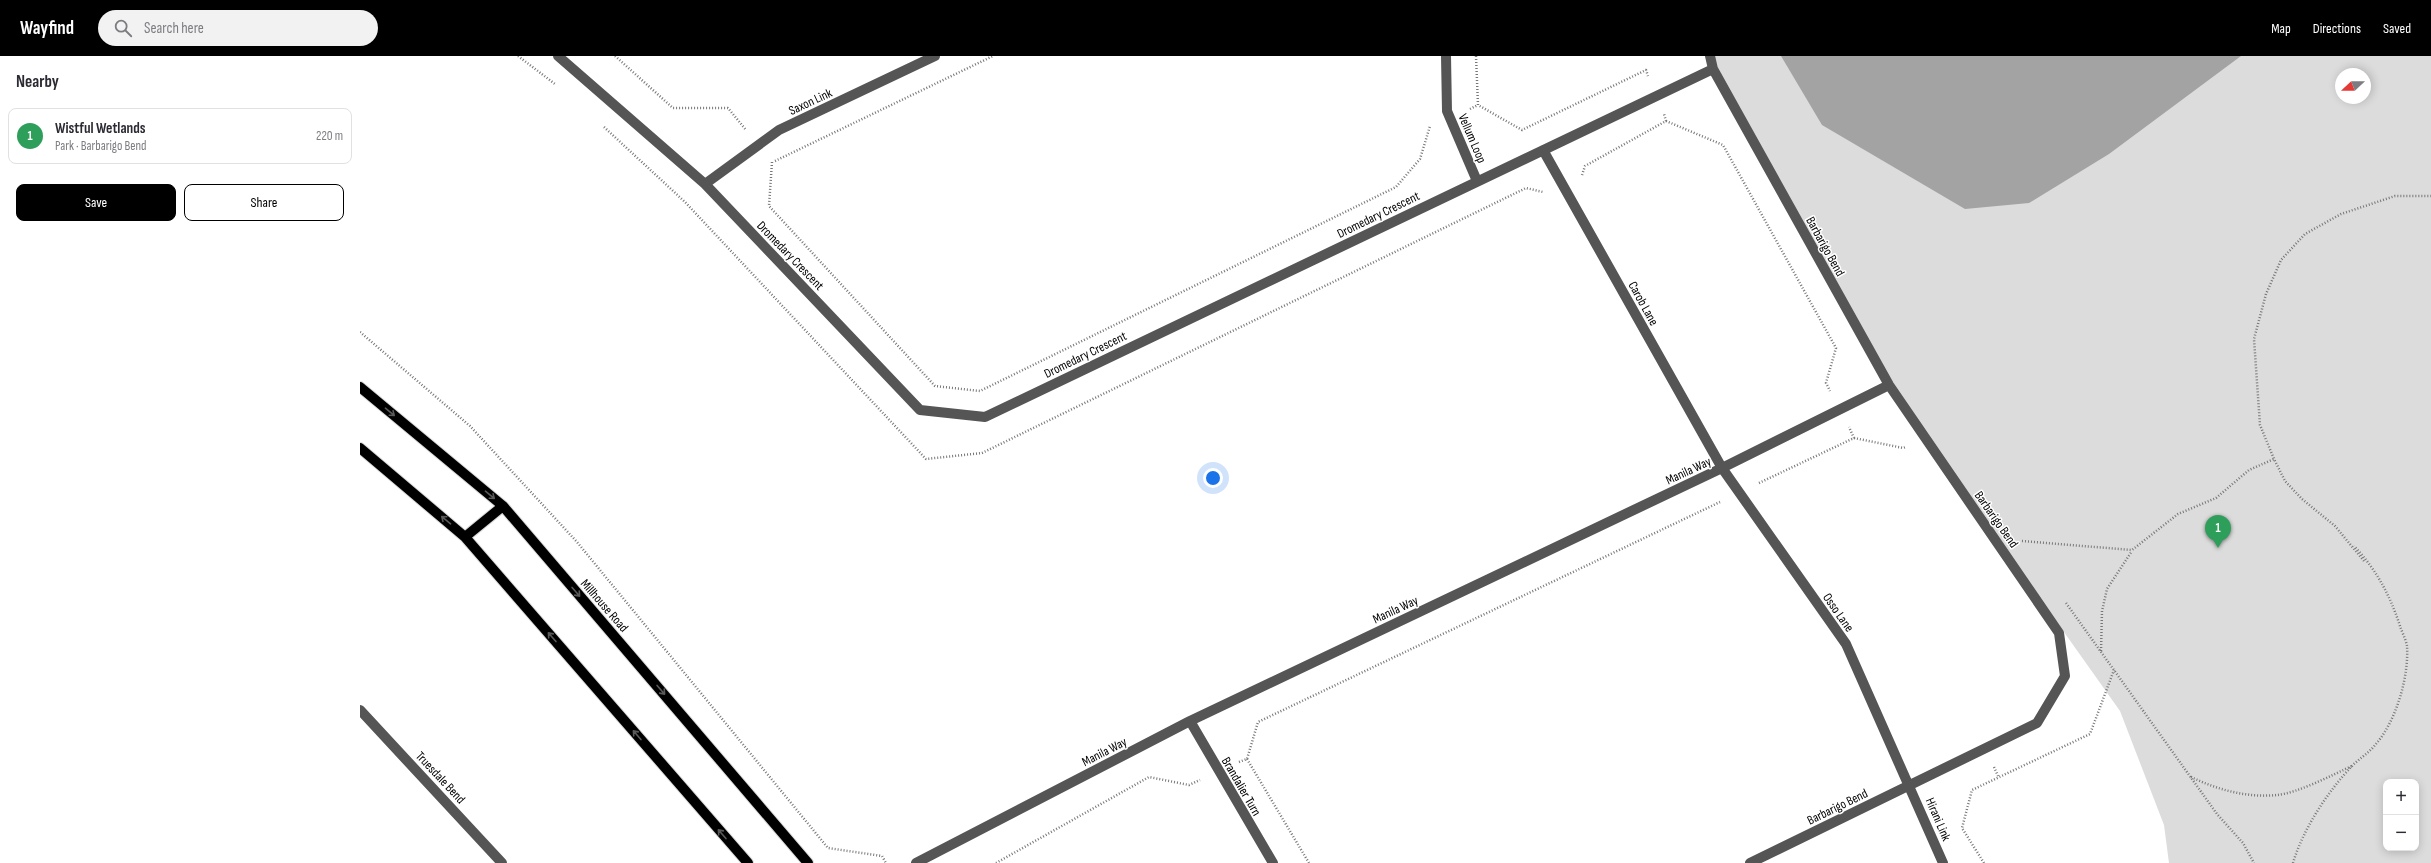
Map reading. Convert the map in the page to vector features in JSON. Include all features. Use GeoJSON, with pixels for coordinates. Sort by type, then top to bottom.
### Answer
{"type":"FeatureCollection","features":[{"type":"Feature","properties":{"kind":"main road","name":"Millhouse Road"},"geometry":{"type":"LineString","coordinates":[[360,387],[503,506],[808,863]]}},
{"type":"Feature","properties":{"kind":"main road"},"geometry":{"type":"LineString","coordinates":[[360,448],[465,537],[748,863]]}},
{"type":"Feature","properties":{"kind":"main road"},"geometry":{"type":"LineString","coordinates":[[465,537],[503,506]]}},
{"type":"Feature","properties":{"kind":"street","name":"Dromedary Crescent"},"geometry":{"type":"LineString","coordinates":[[558,56],[705,184],[920,410],[985,417],[1713,69]]}},
{"type":"Feature","properties":{"kind":"street","name":"Saxon Link"},"geometry":{"type":"LineString","coordinates":[[705,184],[779,130],[935,56]]}},
{"type":"Feature","properties":{"kind":"street","name":"Vellum Loop"},"geometry":{"type":"LineString","coordinates":[[1446,56],[1447,111],[1477,181]]}},
{"type":"Feature","properties":{"kind":"street","name":"Barbarigo Bend"},"geometry":{"type":"LineString","coordinates":[[1710,56],[1713,69],[1889,385],[2059,633],[2066,676],[2036,723],[1750,863]]}},
{"type":"Feature","properties":{"kind":"street","name":"Carob Lane"},"geometry":{"type":"LineString","coordinates":[[1543,150],[1722,468]]}},
{"type":"Feature","properties":{"kind":"street","name":"Manila Way"},"geometry":{"type":"LineString","coordinates":[[916,863],[1190,721],[1722,468],[1889,385]]}},
{"type":"Feature","properties":{"kind":"street","name":"Osso Lane"},"geometry":{"type":"LineString","coordinates":[[1722,468],[1846,644],[1910,785]]}},
{"type":"Feature","properties":{"kind":"street","name":"Truesdale Bend"},"geometry":{"type":"LineString","coordinates":[[360,710],[502,863]]}},
{"type":"Feature","properties":{"kind":"street","name":"Brandalier Turn"},"geometry":{"type":"LineString","coordinates":[[1190,721],[1273,863]]}},
{"type":"Feature","properties":{"kind":"street","name":"Hirani Link"},"geometry":{"type":"LineString","coordinates":[[1910,785],[1943,863]]}},
{"type":"Feature","properties":{"kind":"path"},"geometry":{"type":"LineString","coordinates":[[518,56],[560,88]]}},
{"type":"Feature","properties":{"kind":"path"},"geometry":{"type":"LineString","coordinates":[[615,56],[673,108],[728,108],[772,162],[769,206],[935,386],[980,391],[1396,187],[1420,159],[1431,126],[1478,105]]}},
{"type":"Feature","properties":{"kind":"path"},"geometry":{"type":"LineString","coordinates":[[772,162],[993,56]]}},
{"type":"Feature","properties":{"kind":"path"},"geometry":{"type":"LineString","coordinates":[[1476,56],[1478,105]]}},
{"type":"Feature","properties":{"kind":"path"},"geometry":{"type":"LineString","coordinates":[[600,123],[685,202],[926,459],[982,453],[1526,188],[1554,195],[1578,186],[1585,166],[1666,120],[1646,70],[1522,130],[1478,105]]}},
{"type":"Feature","properties":{"kind":"path"},"geometry":{"type":"LineString","coordinates":[[2293,863],[2307,830],[2328,797],[2352,766],[2376,745],[2396,712],[2404,679],[2407,646],[2393,604],[2371,565],[2341,532],[2302,499],[2285,481],[2274,459],[2260,425],[2254,339],[2266,294],[2281,260],[2305,234],[2341,214],[2395,196],[2431,196]]}},
{"type":"Feature","properties":{"kind":"path"},"geometry":{"type":"LineString","coordinates":[[360,332],[470,426],[578,542],[828,848],[882,856],[886,863]]}},
{"type":"Feature","properties":{"kind":"path"},"geometry":{"type":"LineString","coordinates":[[1854,438],[1903,448],[1923,435]]}},
{"type":"Feature","properties":{"kind":"path"},"geometry":{"type":"LineString","coordinates":[[2101,651],[2102,611],[2107,589],[2132,550],[2178,514],[2216,498],[2249,470],[2274,459]]}},
{"type":"Feature","properties":{"kind":"path"},"geometry":{"type":"LineString","coordinates":[[2341,532],[2364,561]]}},
{"type":"Feature","properties":{"kind":"path"},"geometry":{"type":"LineString","coordinates":[[2017,534],[2027,547]]}},
{"type":"Feature","properties":{"kind":"path"},"geometry":{"type":"LineString","coordinates":[[2022,541],[2132,550]]}},
{"type":"Feature","properties":{"kind":"path"},"geometry":{"type":"LineString","coordinates":[[2064,599],[2217,814],[2243,843],[2254,863]]}},
{"type":"Feature","properties":{"kind":"path"},"geometry":{"type":"LineString","coordinates":[[1984,863],[1962,828],[1972,790],[2090,734],[2114,670]]}},
{"type":"Feature","properties":{"kind":"path"},"geometry":{"type":"LineString","coordinates":[[1248,759],[1309,863]]}},
{"type":"Feature","properties":{"kind":"path"},"geometry":{"type":"LineString","coordinates":[[2190,776],[2216,789],[2247,794],[2278,795],[2352,766]]}},
{"type":"Feature","properties":{"kind":"shaded area"},"geometry":{"type":"Polygon","coordinates":[[[1711,56],[2431,56],[2431,863],[2169,863],[2164,825],[2120,711],[1888,384],[1711,56]]]}},
{"type":"Feature","properties":{"kind":"shaded area"},"geometry":{"type":"Polygon","coordinates":[[[1781,56],[2241,56],[2109,154],[2029,203],[1965,209],[1822,125],[1781,56]]]}},
{"type":"Feature","properties":{"kind":"place","name":"Wistful Wetlands"},"geometry":{"type":"Point","coordinates":[2218,548]}}]}
